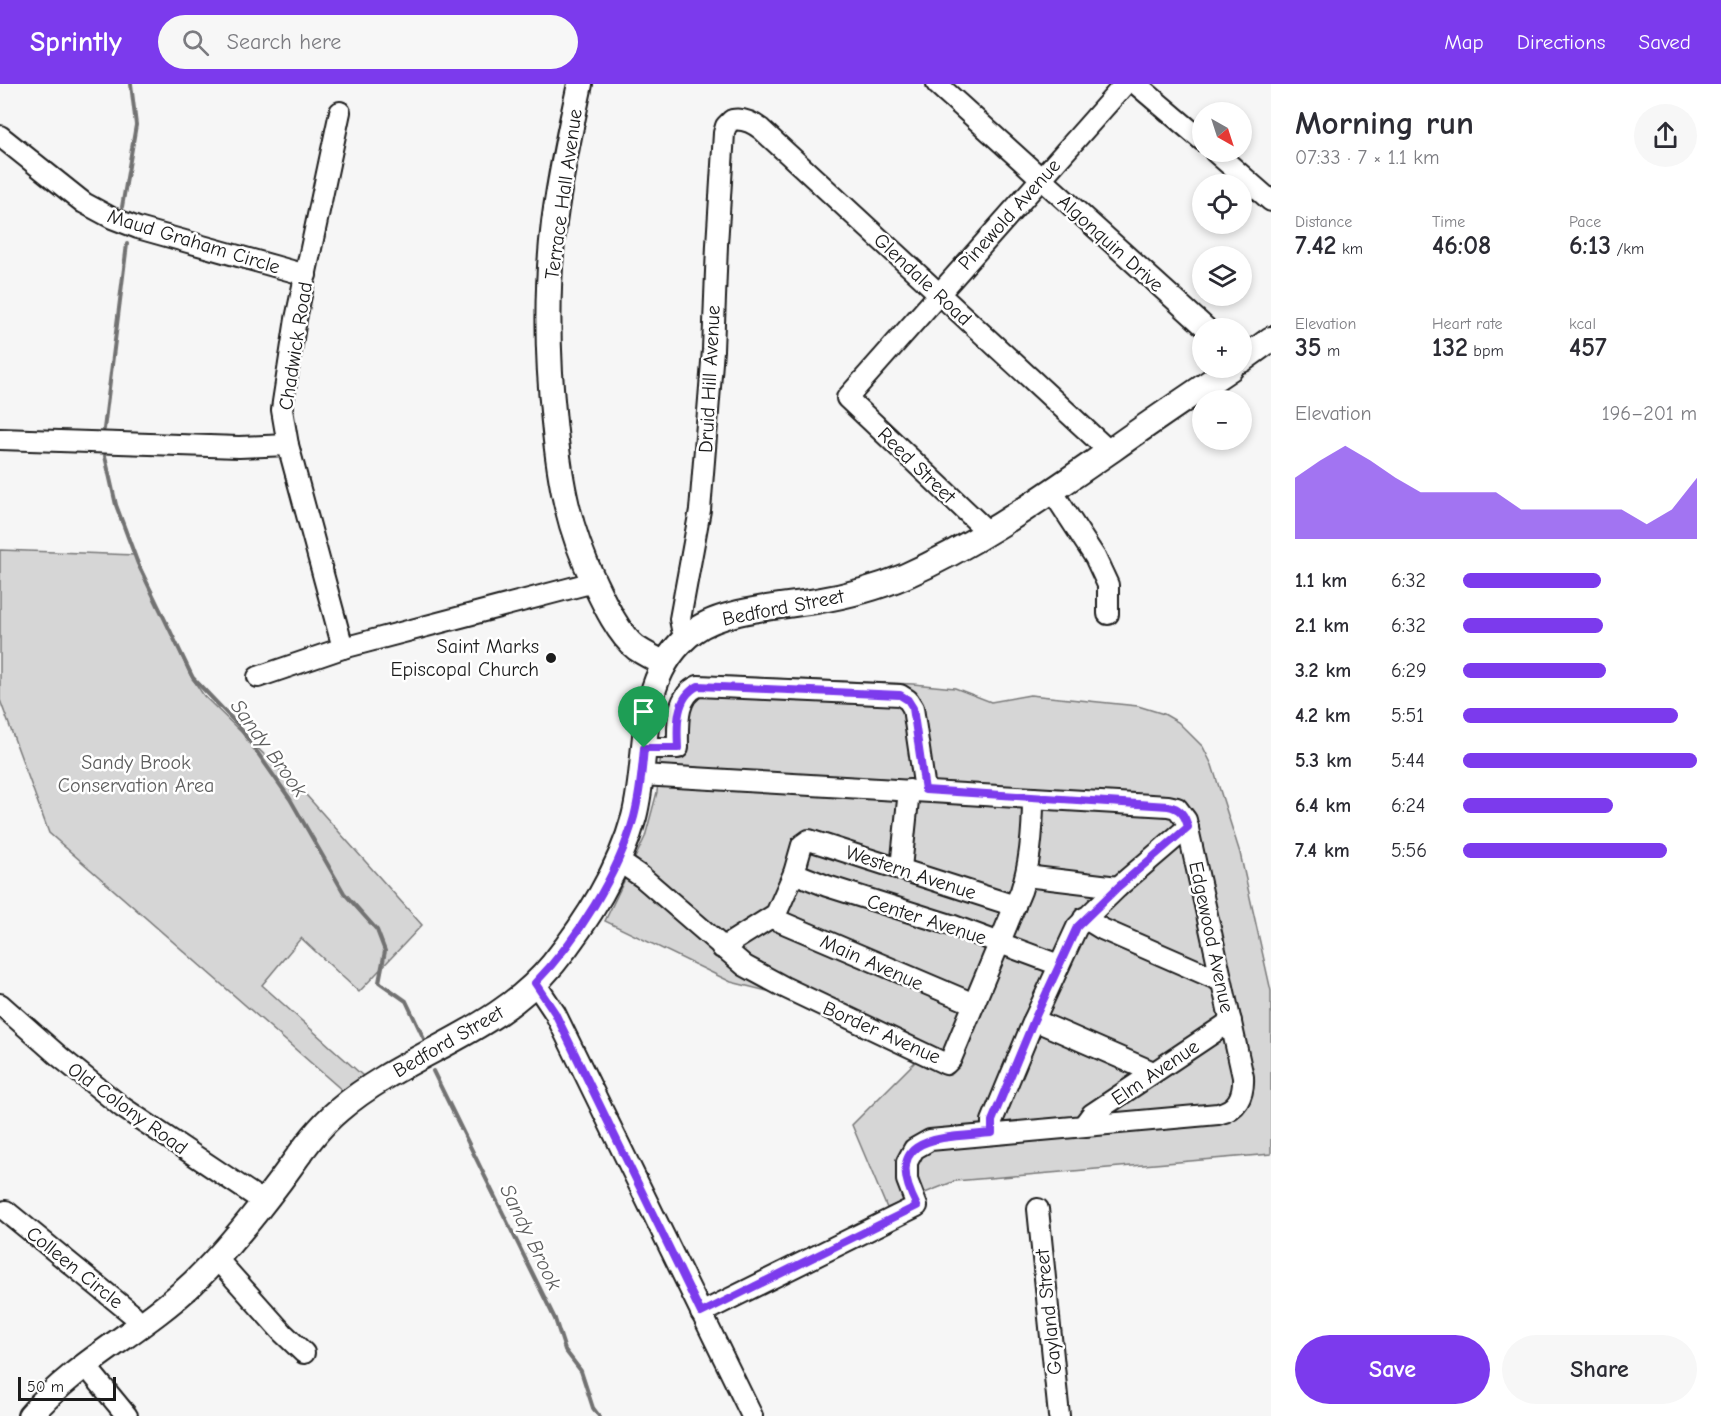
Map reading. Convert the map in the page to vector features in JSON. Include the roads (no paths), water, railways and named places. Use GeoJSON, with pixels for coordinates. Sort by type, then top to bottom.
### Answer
{"type":"FeatureCollection","features":[{"type":"Feature","properties":{"kind":"main road","name":"Terrace Hall Avenue"},"geometry":{"type":"LineString","coordinates":[[580,84],[554,221],[548,297],[550,386],[563,495],[576,540],[594,582],[616,623],[637,648],[664,663]]}},
{"type":"Feature","properties":{"kind":"main road"},"geometry":{"type":"LineString","coordinates":[[1252,354],[1270,342]]}},
{"type":"Feature","properties":{"kind":"main road","name":"Bedford Street"},"geometry":{"type":"LineString","coordinates":[[30,1416],[48,1395],[85,1365],[142,1325],[192,1284],[235,1239],[316,1133],[337,1111],[387,1076],[477,1028],[510,1005],[551,967],[573,938],[617,860],[634,817],[653,690],[664,663],[677,646],[703,626],[726,617],[838,597],[901,578],[946,556],[1052,491],[1216,378]]}},
{"type":"Feature","properties":{"kind":"street","name":"Algonquin Drive"},"geometry":{"type":"LineString","coordinates":[[937,84],[1195,318]]}},
{"type":"Feature","properties":{"kind":"street","name":"Pinewold Avenue"},"geometry":{"type":"LineString","coordinates":[[847,398],[1125,84]]}},
{"type":"Feature","properties":{"kind":"street"},"geometry":{"type":"LineString","coordinates":[[1136,84],[1192,132]]}},
{"type":"Feature","properties":{"kind":"street","name":"Chadwick Road"},"geometry":{"type":"LineString","coordinates":[[340,112],[296,320],[282,410],[288,445],[343,648]]}},
{"type":"Feature","properties":{"kind":"street","name":"Glendale Road"},"geometry":{"type":"LineString","coordinates":[[732,120],[744,120],[761,129],[1109,451]]}},
{"type":"Feature","properties":{"kind":"street","name":"Druid Hill Avenue"},"geometry":{"type":"LineString","coordinates":[[688,637],[682,629],[680,619],[700,510],[713,350],[724,133],[726,126],[732,120]]}},
{"type":"Feature","properties":{"kind":"street","name":"Maud Graham Circle"},"geometry":{"type":"LineString","coordinates":[[0,136],[78,198],[112,218],[138,228],[306,275]]}},
{"type":"Feature","properties":{"kind":"street"},"geometry":{"type":"LineString","coordinates":[[1226,162],[1271,201]]}},
{"type":"Feature","properties":{"kind":"street","name":"Reed Street"},"geometry":{"type":"LineString","coordinates":[[847,398],[988,532]]}},
{"type":"Feature","properties":{"kind":"street"},"geometry":{"type":"LineString","coordinates":[[0,439],[239,447],[288,445]]}},
{"type":"Feature","properties":{"kind":"street"},"geometry":{"type":"LineString","coordinates":[[1052,491],[1095,557],[1108,585],[1107,614]]}},
{"type":"Feature","properties":{"kind":"street"},"geometry":{"type":"LineString","coordinates":[[258,677],[343,648],[594,582]]}},
{"type":"Feature","properties":{"kind":"street"},"geometry":{"type":"LineString","coordinates":[[644,748],[678,748],[678,722],[682,703],[688,693],[698,686],[900,695],[908,700],[913,708],[917,790],[901,868]]}},
{"type":"Feature","properties":{"kind":"street"},"geometry":{"type":"LineString","coordinates":[[642,775],[1172,807],[1183,814],[1188,827],[1084,918],[1071,938],[992,1121],[992,1133]]}},
{"type":"Feature","properties":{"kind":"street","name":"Border Avenue"},"geometry":{"type":"LineString","coordinates":[[617,860],[642,877],[745,966],[946,1064],[951,1059],[1026,876],[1033,798]]}},
{"type":"Feature","properties":{"kind":"street","name":"Edgewood Avenue"},"geometry":{"type":"LineString","coordinates":[[701,1313],[917,1206],[909,1187],[906,1171],[909,1156],[921,1143],[934,1139],[992,1133],[1218,1114],[1232,1109],[1239,1101],[1244,1088],[1188,827]]}},
{"type":"Feature","properties":{"kind":"street","name":"Western Avenue"},"geometry":{"type":"LineString","coordinates":[[794,873],[802,845],[806,841],[813,840],[1015,906]]}},
{"type":"Feature","properties":{"kind":"street"},"geometry":{"type":"LineString","coordinates":[[722,948],[772,918],[780,908],[794,873]]}},
{"type":"Feature","properties":{"kind":"street","name":"Center Avenue"},"geometry":{"type":"LineString","coordinates":[[794,873],[1059,964]]}},
{"type":"Feature","properties":{"kind":"street"},"geometry":{"type":"LineString","coordinates":[[1026,876],[1118,887]]}},
{"type":"Feature","properties":{"kind":"street","name":"Main Avenue"},"geometry":{"type":"LineString","coordinates":[[772,918],[974,1004]]}},
{"type":"Feature","properties":{"kind":"street"},"geometry":{"type":"LineString","coordinates":[[1084,918],[1102,929],[1221,981]]}},
{"type":"Feature","properties":{"kind":"street"},"geometry":{"type":"LineString","coordinates":[[535,983],[555,1013],[752,1416]]}},
{"type":"Feature","properties":{"kind":"street","name":"Old Colony Road"},"geometry":{"type":"LineString","coordinates":[[0,1004],[122,1107],[264,1202]]}},
{"type":"Feature","properties":{"kind":"street"},"geometry":{"type":"LineString","coordinates":[[1034,1020],[1153,1072]]}},
{"type":"Feature","properties":{"kind":"street","name":"Elm Avenue"},"geometry":{"type":"LineString","coordinates":[[1083,1126],[1092,1114],[1231,1021]]}},
{"type":"Feature","properties":{"kind":"street","name":"Gayland Street"},"geometry":{"type":"LineString","coordinates":[[1038,1209],[1059,1416]]}},
{"type":"Feature","properties":{"kind":"street","name":"Colleen Circle"},"geometry":{"type":"LineString","coordinates":[[6,1211],[132,1314],[142,1325]]}},
{"type":"Feature","properties":{"kind":"street"},"geometry":{"type":"LineString","coordinates":[[217,1259],[275,1325],[304,1353]]}},
{"type":"Feature","properties":{"kind":"street"},"geometry":{"type":"LineString","coordinates":[[85,1365],[127,1416]]}},
{"type":"Feature","properties":{"kind":"waterway","name":"Sandy Brook"},"geometry":{"type":"LineString","coordinates":[[122,207],[136,125],[131,84]]}},
{"type":"Feature","properties":{"kind":"waterway","name":"Sandy Brook"},"geometry":{"type":"LineString","coordinates":[[104,429],[127,244]]}},
{"type":"Feature","properties":{"kind":"waterway","name":"Sandy Brook"},"geometry":{"type":"LineString","coordinates":[[105,456],[116,505],[138,564],[193,678],[238,725],[290,799],[344,893],[377,930],[385,951],[379,982],[406,1001],[424,1039]]}},
{"type":"Feature","properties":{"kind":"waterway","name":"Sandy Brook"},"geometry":{"type":"LineString","coordinates":[[433,1071],[555,1319],[565,1350],[581,1371],[593,1408],[599,1416]]}},
{"type":"Feature","properties":{"kind":"place","name":"Saint Marks Episcopal Church"},"geometry":{"type":"Point","coordinates":[551,658]}},
{"type":"Feature","properties":{"kind":"park label","name":"Sandy Brook Conservation Area"},"geometry":{"type":"Point","coordinates":[136,774]}}]}
